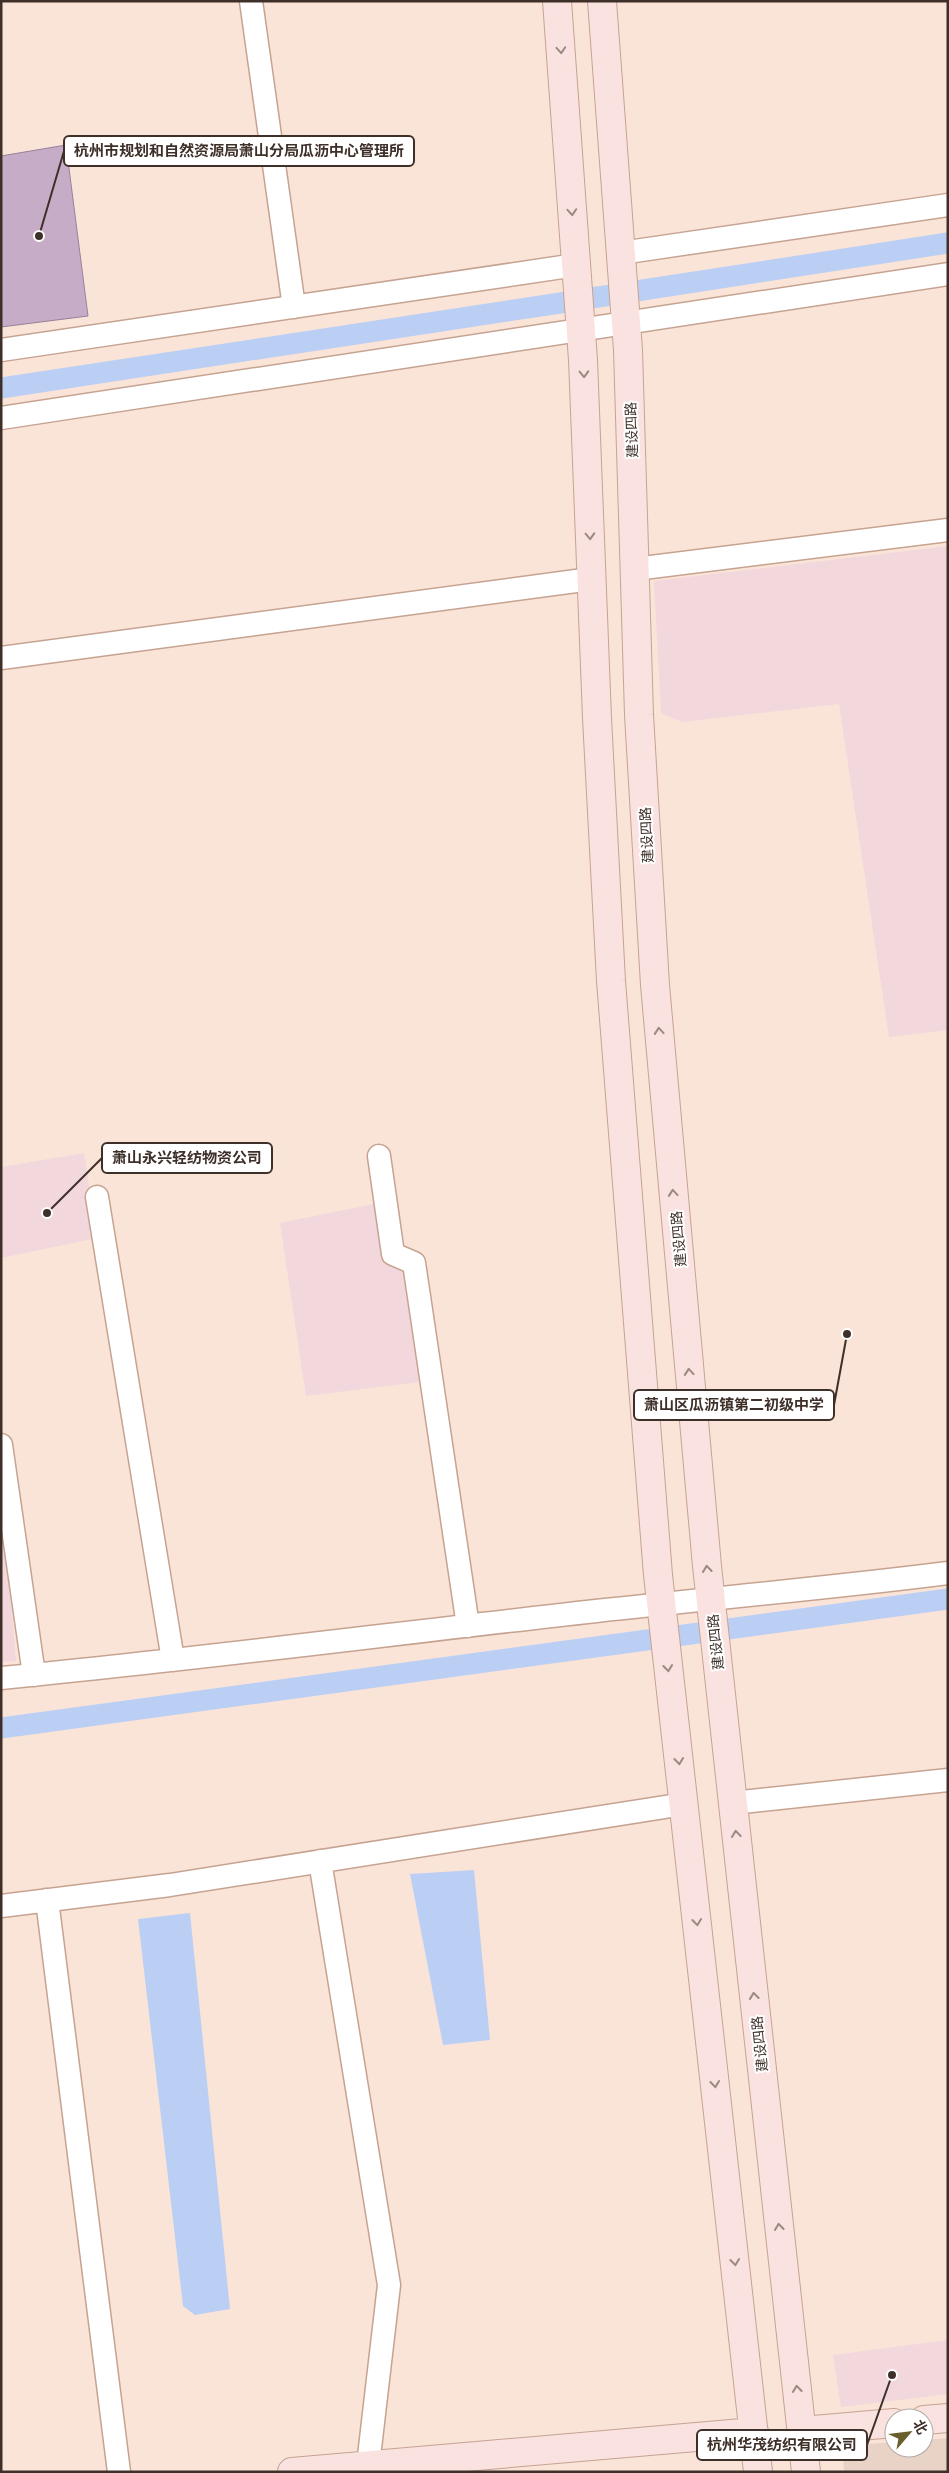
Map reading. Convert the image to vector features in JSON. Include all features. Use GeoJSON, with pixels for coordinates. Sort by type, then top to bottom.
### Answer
{"type":"FeatureCollection","features":[{"type":"Feature","properties":{"kind":"main road"},"geometry":{"type":"LineString","coordinates":[[557,1],[581,331],[611,981],[663,1624],[758,2472]]}},
{"type":"Feature","properties":{"kind":"main road","name":"建设四路"},"geometry":{"type":"LineString","coordinates":[[602,1],[626,323],[639,715],[655,985],[712,1617],[806,2472]]}},
{"type":"Feature","properties":{"kind":"main road"},"geometry":{"type":"LineString","coordinates":[[934,2419],[948,2418]]}},
{"type":"Feature","properties":{"kind":"main road"},"geometry":{"type":"LineString","coordinates":[[802,2431],[884,2424]]}},
{"type":"Feature","properties":{"kind":"main road"},"geometry":{"type":"LineString","coordinates":[[292,2472],[754,2432]]}},
{"type":"Feature","properties":{"kind":"street"},"geometry":{"type":"LineString","coordinates":[[250,1],[294,307]]}},
{"type":"Feature","properties":{"kind":"street"},"geometry":{"type":"LineString","coordinates":[[620,253],[948,205]]}},
{"type":"Feature","properties":{"kind":"street"},"geometry":{"type":"LineString","coordinates":[[1,350],[576,265]]}},
{"type":"Feature","properties":{"kind":"street"},"geometry":{"type":"LineString","coordinates":[[1,418],[948,274]]}},
{"type":"Feature","properties":{"kind":"street"},"geometry":{"type":"LineString","coordinates":[[635,569],[948,530]]}},
{"type":"Feature","properties":{"kind":"street"},"geometry":{"type":"LineString","coordinates":[[1,658],[592,579]]}},
{"type":"Feature","properties":{"kind":"street"},"geometry":{"type":"LineString","coordinates":[[379,1156],[393,1254],[414,1263],[468,1626]]}},
{"type":"Feature","properties":{"kind":"street"},"geometry":{"type":"LineString","coordinates":[[97,1197],[173,1660]]}},
{"type":"Feature","properties":{"kind":"street"},"geometry":{"type":"LineString","coordinates":[[1,1445],[34,1675]]}},
{"type":"Feature","properties":{"kind":"street"},"geometry":{"type":"LineString","coordinates":[[1,1678],[846,1586],[948,1573]]}},
{"type":"Feature","properties":{"kind":"street"},"geometry":{"type":"LineString","coordinates":[[733,1803],[948,1780]]}},
{"type":"Feature","properties":{"kind":"street"},"geometry":{"type":"LineString","coordinates":[[1,1906],[170,1885],[684,1804]]}},
{"type":"Feature","properties":{"kind":"street"},"geometry":{"type":"LineString","coordinates":[[320,1861],[390,2285],[368,2465]]}},
{"type":"Feature","properties":{"kind":"street"},"geometry":{"type":"LineString","coordinates":[[47,1900],[119,2472]]}},
{"type":"Feature","properties":{"kind":"shaded area"},"geometry":{"type":"Polygon","coordinates":[[[948,546],[948,1030],[889,1037],[839,704],[682,722],[661,713],[654,581],[948,546]]]}},
{"type":"Feature","properties":{"kind":"shaded area"},"geometry":{"type":"Polygon","coordinates":[[[84,1153],[97,1238],[1,1258],[1,1167],[84,1153]]]}},
{"type":"Feature","properties":{"kind":"shaded area"},"geometry":{"type":"Polygon","coordinates":[[[374,1204],[385,1256],[405,1268],[419,1382],[306,1396],[280,1223],[374,1204]]]}},
{"type":"Feature","properties":{"kind":"shaded area"},"geometry":{"type":"Polygon","coordinates":[[[1,1472],[16,1661],[1,1662],[1,1472]]]}},
{"type":"Feature","properties":{"kind":"shaded area"},"geometry":{"type":"Polygon","coordinates":[[[948,2340],[948,2394],[841,2407],[833,2355],[948,2340]]]}},
{"type":"Feature","properties":{"kind":"shaded area"},"geometry":{"type":"Polygon","coordinates":[[[948,2438],[948,2472],[844,2472],[842,2446],[884,2443],[884,2458],[934,2458],[934,2439],[948,2438]]]}},
{"type":"Feature","properties":{"kind":"water"},"geometry":{"type":"Polygon","coordinates":[[[474,1870],[490,2040],[443,2045],[410,1874],[474,1870]]]}},
{"type":"Feature","properties":{"kind":"water"},"geometry":{"type":"Polygon","coordinates":[[[190,1913],[230,2309],[195,2315],[183,2306],[138,1919],[190,1913]]]}},
{"type":"Feature","properties":{"kind":"building"},"geometry":{"type":"Polygon","coordinates":[[[66,145],[88,316],[1,327],[1,156],[66,145]]]}},
{"type":"Feature","properties":{"kind":"waterway"},"geometry":{"type":"LineString","coordinates":[[636,291],[948,243]]}},
{"type":"Feature","properties":{"kind":"waterway"},"geometry":{"type":"LineString","coordinates":[[591,298],[612,295]]}},
{"type":"Feature","properties":{"kind":"waterway"},"geometry":{"type":"LineString","coordinates":[[1,388],[567,302]]}},
{"type":"Feature","properties":{"kind":"waterway"},"geometry":{"type":"LineString","coordinates":[[1,1728],[948,1599]]}},
{"type":"Feature","properties":{"kind":"place","name":"杭州市规划和自然资源局萧山分局瓜沥中心管理所"},"geometry":{"type":"Point","coordinates":[39,236]}},
{"type":"Feature","properties":{"kind":"place","name":"萧山永兴轻纺物资公司"},"geometry":{"type":"Point","coordinates":[47,1213]}},
{"type":"Feature","properties":{"kind":"place","name":"萧山区瓜沥镇第二初级中学"},"geometry":{"type":"Point","coordinates":[847,1334]}},
{"type":"Feature","properties":{"kind":"place","name":"杭州华茂纺织有限公司"},"geometry":{"type":"Point","coordinates":[892,2375]}}]}
